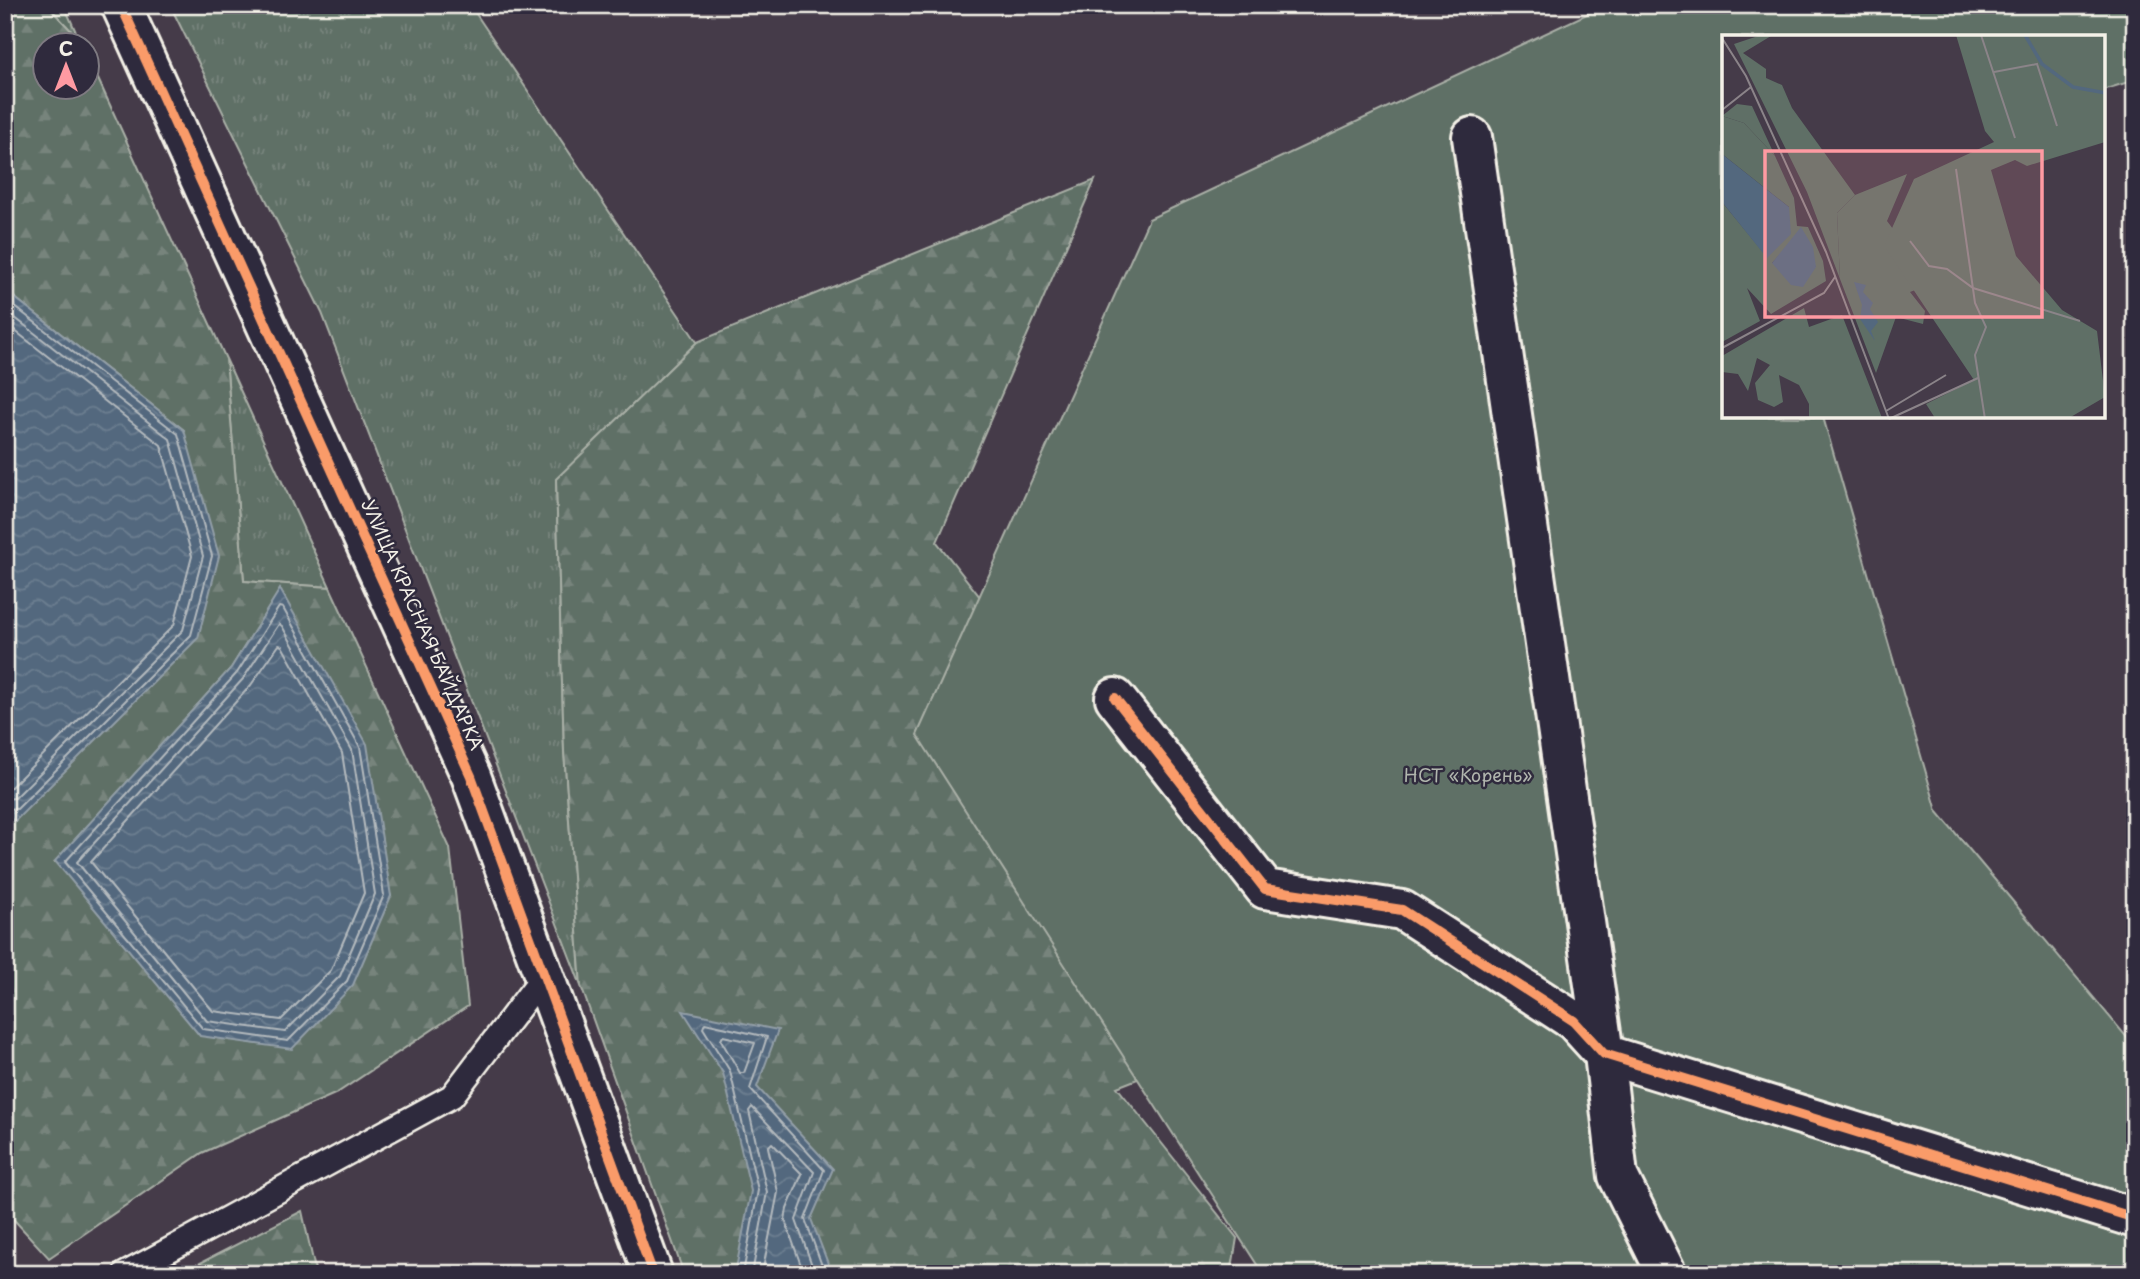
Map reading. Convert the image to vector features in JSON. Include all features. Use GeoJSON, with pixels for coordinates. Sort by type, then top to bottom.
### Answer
{"type":"FeatureCollection","features":[{"type":"Feature","properties":{"kind":"street","name":"УЛИЦА КРАСНАЯ БАЙДАРКА"},"geometry":{"type":"LineString","coordinates":[[121,5],[471,776],[653,1274]]}},
{"type":"Feature","properties":{"kind":"street"},"geometry":{"type":"LineString","coordinates":[[1472,137],[1604,1054],[1618,1176],[1667,1274]]}},
{"type":"Feature","properties":{"kind":"street"},"geometry":{"type":"LineString","coordinates":[[1115,698],[1265,889],[1402,909],[1574,1021],[1604,1054],[2135,1218]]}},
{"type":"Feature","properties":{"kind":"lane"},"geometry":{"type":"LineString","coordinates":[[125,1274],[452,1096],[544,975]]}},
{"type":"Feature","properties":{"kind":"green space"},"geometry":{"type":"Polygon","coordinates":[[[5,5],[47,5],[72,32],[32,32],[32,102],[102,102],[102,88],[226,359],[244,581],[330,587],[450,848],[468,1006],[337,1093],[202,1153],[49,1258],[5,1210],[5,811],[13,821],[184,430],[5,290],[5,5]],[[280,590],[231,668],[55,862],[391,896],[280,590]]]}},
{"type":"Feature","properties":{"kind":"green space"},"geometry":{"type":"Polygon","coordinates":[[[47,5],[64,5],[76,32],[72,32],[47,5]]]}},
{"type":"Feature","properties":{"kind":"green space"},"geometry":{"type":"Polygon","coordinates":[[[170,5],[470,5],[697,342],[556,480],[564,751],[581,986],[322,313],[170,5]]]}},
{"type":"Feature","properties":{"kind":"green space","name":"НСТ «Корень»"},"geometry":{"type":"Polygon","coordinates":[[[1606,5],[2135,5],[2135,80],[2105,89],[2105,35],[1722,35],[1722,418],[1823,418],[1937,811],[2135,1047],[2135,1274],[1263,1274],[917,735],[1149,219],[1606,5]]]}},
{"type":"Feature","properties":{"kind":"green space"},"geometry":{"type":"Polygon","coordinates":[[[1095,180],[937,542],[1230,916],[1416,970],[1117,1087],[1237,1238],[1231,1274],[684,1274],[581,986],[564,751],[556,479],[697,342],[1095,180]]]}},
{"type":"Feature","properties":{"kind":"green space"},"geometry":{"type":"Polygon","coordinates":[[[226,359],[330,587],[244,581],[226,359]]]}},
{"type":"Feature","properties":{"kind":"green space"},"geometry":{"type":"Polygon","coordinates":[[[302,1211],[316,1274],[179,1274],[302,1211]]]}},
{"type":"Feature","properties":{"kind":"water"},"geometry":{"type":"Polygon","coordinates":[[[5,290],[184,430],[219,556],[198,638],[14,822],[5,811],[5,290]]]}},
{"type":"Feature","properties":{"kind":"water"},"geometry":{"type":"Polygon","coordinates":[[[280,589],[367,744],[391,896],[353,985],[292,1049],[200,1036],[55,861],[231,668],[280,589]]]}},
{"type":"Feature","properties":{"kind":"water"},"geometry":{"type":"Polygon","coordinates":[[[683,1011],[778,1030],[757,1087],[833,1169],[811,1219],[832,1274],[735,1274],[751,1191],[723,1073],[683,1011]]]}},
{"type":"Feature","properties":{"kind":"cycle path"},"geometry":{"type":"LineString","coordinates":[[121,5],[471,776],[653,1274]]}},
{"type":"Feature","properties":{"kind":"cycle path"},"geometry":{"type":"LineString","coordinates":[[1115,698],[1265,889],[1402,910],[1574,1021],[1604,1054],[2135,1218]]}}]}
